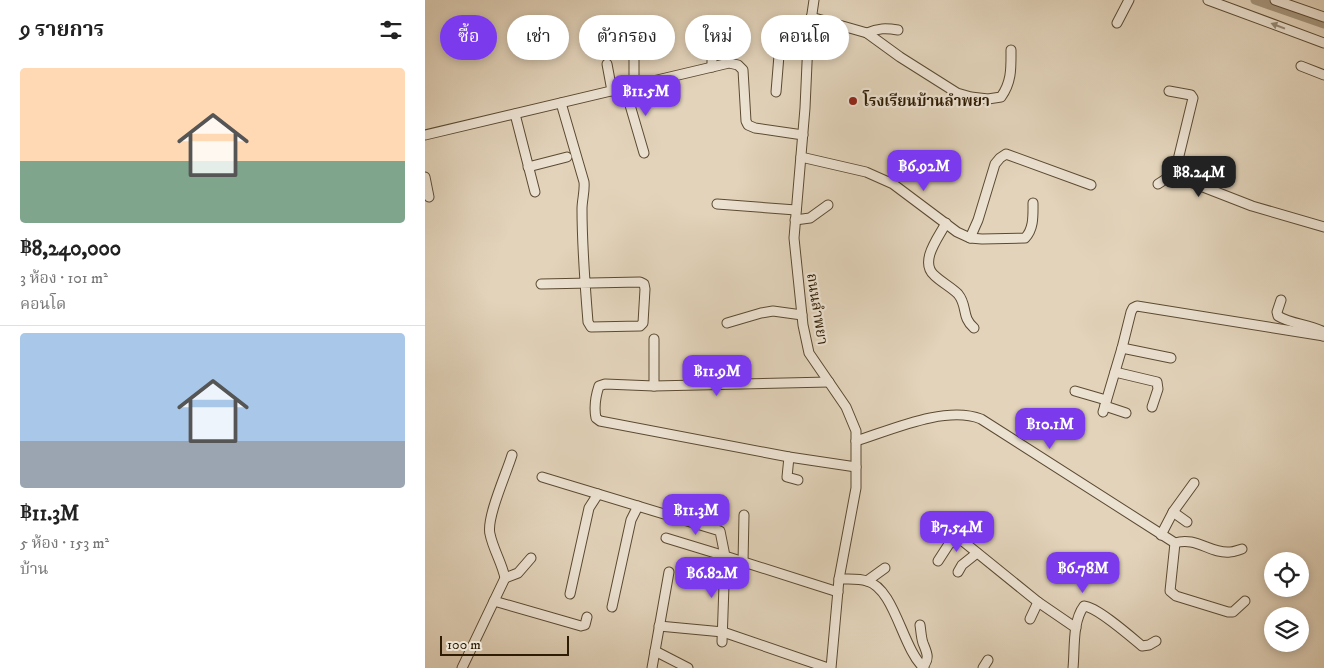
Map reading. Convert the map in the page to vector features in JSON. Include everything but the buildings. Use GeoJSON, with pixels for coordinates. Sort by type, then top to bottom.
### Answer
{"type":"FeatureCollection","features":[{"type":"Feature","properties":{"kind":"street","name":"ถนนลำพยา"},"geometry":{"type":"LineString","coordinates":[[812,15],[814,0]]}},
{"type":"Feature","properties":{"kind":"street"},"geometry":{"type":"LineString","coordinates":[[1117,22],[1129,0]]}},
{"type":"Feature","properties":{"kind":"street"},"geometry":{"type":"LineString","coordinates":[[1208,0],[1324,42]]}},
{"type":"Feature","properties":{"kind":"street"},"geometry":{"type":"LineString","coordinates":[[1275,0],[1286,2],[1324,17]]}},
{"type":"Feature","properties":{"kind":"street"},"geometry":{"type":"LineString","coordinates":[[867,33],[885,28],[898,30]]}},
{"type":"Feature","properties":{"kind":"street"},"geometry":{"type":"LineString","coordinates":[[849,29],[867,33],[926,75],[957,93],[971,97],[1001,97],[1007,89],[1011,76],[1011,50]]}},
{"type":"Feature","properties":{"kind":"street"},"geometry":{"type":"LineString","coordinates":[[632,60],[629,86],[644,153]]}},
{"type":"Feature","properties":{"kind":"street"},"geometry":{"type":"LineString","coordinates":[[712,60],[712,67]]}},
{"type":"Feature","properties":{"kind":"street"},"geometry":{"type":"LineString","coordinates":[[777,92],[778,60]]}},
{"type":"Feature","properties":{"kind":"street","name":"ถนนลำพยา"},"geometry":{"type":"LineString","coordinates":[[808,60],[794,238],[805,339],[809,353],[846,407],[857,431],[856,488],[839,579],[830,668]]}},
{"type":"Feature","properties":{"kind":"street"},"geometry":{"type":"LineString","coordinates":[[425,135],[734,63],[743,70],[747,125],[755,128],[803,135]]}},
{"type":"Feature","properties":{"kind":"street"},"geometry":{"type":"LineString","coordinates":[[607,64],[612,91]]}},
{"type":"Feature","properties":{"kind":"street"},"geometry":{"type":"LineString","coordinates":[[1301,66],[1324,75]]}},
{"type":"Feature","properties":{"kind":"street"},"geometry":{"type":"LineString","coordinates":[[1158,184],[1175,173],[1193,98],[1191,95],[1169,91]]}},
{"type":"Feature","properties":{"kind":"street"},"geometry":{"type":"LineString","coordinates":[[541,284],[585,283],[640,282],[644,284],[645,297],[643,323],[641,326],[591,327],[588,322],[585,283],[582,206],[585,182],[561,103]]}},
{"type":"Feature","properties":{"kind":"street"},"geometry":{"type":"LineString","coordinates":[[515,114],[535,192]]}},
{"type":"Feature","properties":{"kind":"street"},"geometry":{"type":"LineString","coordinates":[[970,238],[978,220],[995,164],[1006,154],[1091,185]]}},
{"type":"Feature","properties":{"kind":"street"},"geometry":{"type":"LineString","coordinates":[[528,167],[567,157]]}},
{"type":"Feature","properties":{"kind":"street"},"geometry":{"type":"LineString","coordinates":[[801,157],[866,172],[887,181],[957,232],[970,238],[982,240],[1025,238],[1029,234],[1032,225],[1033,202]]}},
{"type":"Feature","properties":{"kind":"street"},"geometry":{"type":"LineString","coordinates":[[1175,173],[1180,178],[1252,206],[1324,227]]}},
{"type":"Feature","properties":{"kind":"street"},"geometry":{"type":"LineString","coordinates":[[425,177],[429,197]]}},
{"type":"Feature","properties":{"kind":"street"},"geometry":{"type":"LineString","coordinates":[[717,204],[796,210]]}},
{"type":"Feature","properties":{"kind":"street"},"geometry":{"type":"LineString","coordinates":[[795,220],[810,218],[828,205]]}},
{"type":"Feature","properties":{"kind":"street"},"geometry":{"type":"LineString","coordinates":[[946,223],[930,252],[928,266],[933,274],[959,295],[963,303],[967,322],[974,328]]}},
{"type":"Feature","properties":{"kind":"street"},"geometry":{"type":"LineString","coordinates":[[1281,300],[1277,312],[1278,316],[1322,331],[1324,336]]}},
{"type":"Feature","properties":{"kind":"street"},"geometry":{"type":"LineString","coordinates":[[1105,406],[1131,312],[1137,306],[1324,336]]}},
{"type":"Feature","properties":{"kind":"street"},"geometry":{"type":"LineString","coordinates":[[727,323],[773,311],[802,315]]}},
{"type":"Feature","properties":{"kind":"street"},"geometry":{"type":"LineString","coordinates":[[654,339],[654,386]]}},
{"type":"Feature","properties":{"kind":"street"},"geometry":{"type":"LineString","coordinates":[[1122,348],[1171,358]]}},
{"type":"Feature","properties":{"kind":"street"},"geometry":{"type":"LineString","coordinates":[[1115,372],[1157,382],[1158,389],[1152,407]]}},
{"type":"Feature","properties":{"kind":"street"},"geometry":{"type":"LineString","coordinates":[[829,382],[654,386],[605,384],[599,386],[596,418],[600,421],[789,457],[856,467]]}},
{"type":"Feature","properties":{"kind":"street"},"geometry":{"type":"LineString","coordinates":[[1075,391],[1105,406],[1126,413]]}},
{"type":"Feature","properties":{"kind":"street"},"geometry":{"type":"LineString","coordinates":[[856,442],[945,415],[971,415],[981,419],[1175,543],[1191,541],[1229,553],[1242,550]]}},
{"type":"Feature","properties":{"kind":"street"},"geometry":{"type":"LineString","coordinates":[[462,668],[505,578],[489,532],[492,513],[513,455]]}},
{"type":"Feature","properties":{"kind":"street"},"geometry":{"type":"LineString","coordinates":[[789,457],[787,477],[798,480]]}},
{"type":"Feature","properties":{"kind":"street"},"geometry":{"type":"LineString","coordinates":[[542,477],[720,531],[725,556],[722,642]]}},
{"type":"Feature","properties":{"kind":"street"},"geometry":{"type":"LineString","coordinates":[[1161,535],[1173,512],[1194,483]]}},
{"type":"Feature","properties":{"kind":"street"},"geometry":{"type":"LineString","coordinates":[[571,594],[589,508],[598,494]]}},
{"type":"Feature","properties":{"kind":"street"},"geometry":{"type":"LineString","coordinates":[[611,607],[631,520],[637,506]]}},
{"type":"Feature","properties":{"kind":"street"},"geometry":{"type":"LineString","coordinates":[[1173,512],[1187,522]]}},
{"type":"Feature","properties":{"kind":"street"},"geometry":{"type":"LineString","coordinates":[[743,562],[744,515]]}},
{"type":"Feature","properties":{"kind":"street"},"geometry":{"type":"LineString","coordinates":[[938,561],[949,544],[957,537],[1038,602],[1076,628]]}},
{"type":"Feature","properties":{"kind":"street"},"geometry":{"type":"LineString","coordinates":[[666,538],[838,592]]}},
{"type":"Feature","properties":{"kind":"street"},"geometry":{"type":"LineString","coordinates":[[1175,543],[1170,592],[1176,596],[1227,612],[1233,612],[1245,601]]}},
{"type":"Feature","properties":{"kind":"street"},"geometry":{"type":"LineString","coordinates":[[958,572],[962,565],[977,553]]}},
{"type":"Feature","properties":{"kind":"street"},"geometry":{"type":"LineString","coordinates":[[505,578],[518,574],[531,558]]}},
{"type":"Feature","properties":{"kind":"street"},"geometry":{"type":"LineString","coordinates":[[867,580],[885,568]]}},
{"type":"Feature","properties":{"kind":"street"},"geometry":{"type":"LineString","coordinates":[[652,668],[669,572]]}},
{"type":"Feature","properties":{"kind":"street"},"geometry":{"type":"LineString","coordinates":[[839,579],[867,580],[878,588],[896,616],[912,653],[923,668],[928,655],[921,636],[920,625]]}},
{"type":"Feature","properties":{"kind":"street"},"geometry":{"type":"LineString","coordinates":[[494,601],[581,626],[585,624],[587,617]]}},
{"type":"Feature","properties":{"kind":"street"},"geometry":{"type":"LineString","coordinates":[[1030,619],[1038,602]]}},
{"type":"Feature","properties":{"kind":"street"},"geometry":{"type":"LineString","coordinates":[[1073,668],[1076,628],[1080,611],[1084,606],[1087,606],[1142,646],[1156,641]]}},
{"type":"Feature","properties":{"kind":"street"},"geometry":{"type":"LineString","coordinates":[[659,626],[723,632],[830,668]]}},
{"type":"Feature","properties":{"kind":"street"},"geometry":{"type":"LineString","coordinates":[[655,651],[688,668]]}},
{"type":"Feature","properties":{"kind":"waterway"},"geometry":{"type":"LineString","coordinates":[[1255,0],[1324,24]]}},
{"type":"Feature","properties":{"kind":"place","name":"โรงเรียนบ้านลำพยา"},"geometry":{"type":"Point","coordinates":[853,101]}}]}
